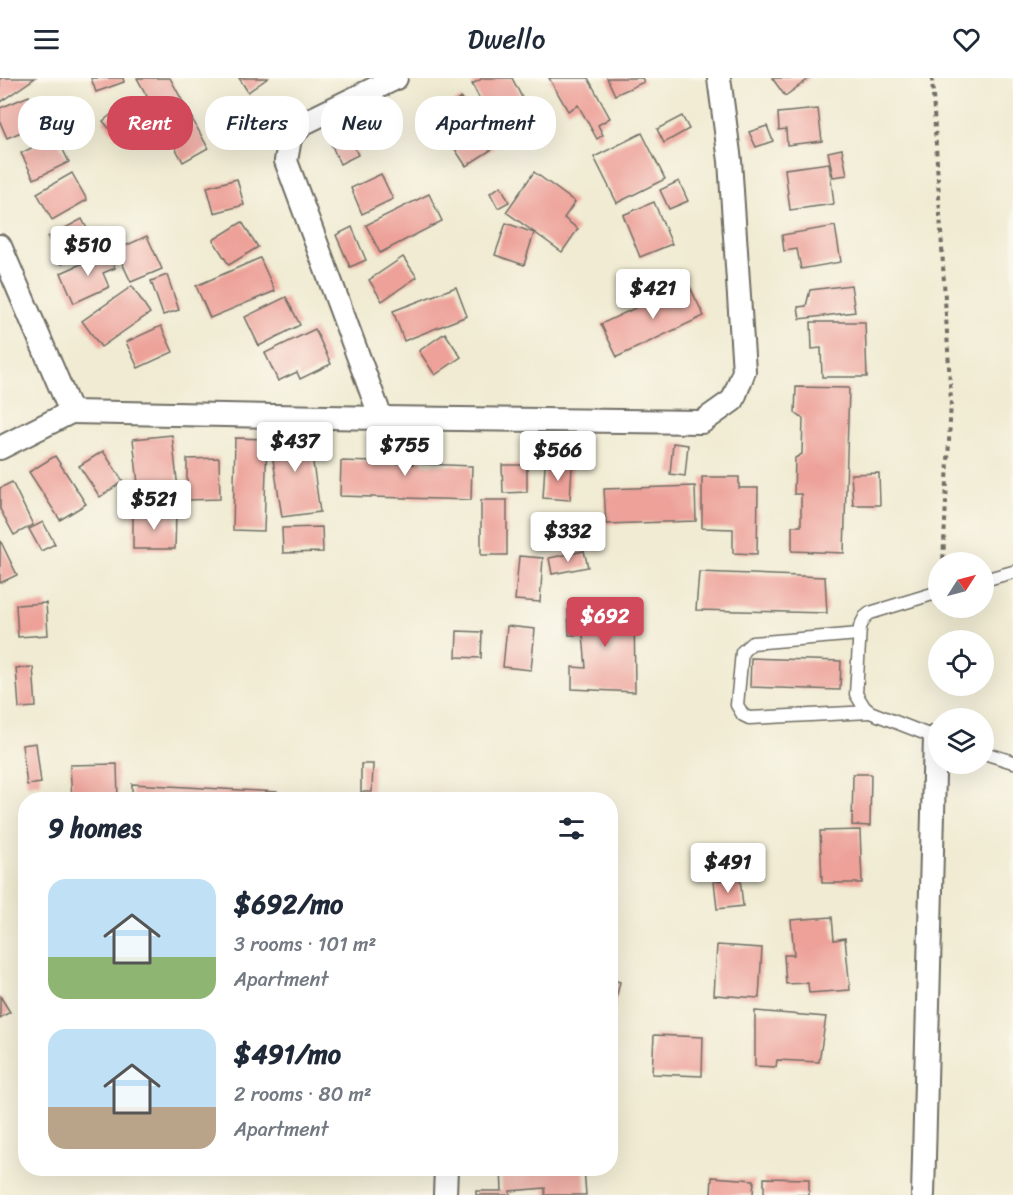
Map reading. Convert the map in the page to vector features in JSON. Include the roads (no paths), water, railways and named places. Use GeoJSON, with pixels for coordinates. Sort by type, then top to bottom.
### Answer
{"type":"FeatureCollection","features":[{"type":"Feature","properties":{"kind":"street"},"geometry":{"type":"LineString","coordinates":[[381,418],[286,161],[291,138],[304,123],[396,78]]}},
{"type":"Feature","properties":{"kind":"street"},"geometry":{"type":"LineString","coordinates":[[0,448],[71,412],[702,422],[733,400],[744,371],[730,161],[719,78]]}},
{"type":"Feature","properties":{"kind":"street"},"geometry":{"type":"LineString","coordinates":[[0,248],[71,412]]}},
{"type":"Feature","properties":{"kind":"street"},"geometry":{"type":"LineString","coordinates":[[923,1195],[936,774]]}},
{"type":"Feature","properties":{"kind":"street"},"geometry":{"type":"LineString","coordinates":[[445,1195],[446,1176]]}},
{"type":"Feature","properties":{"kind":"lane"},"geometry":{"type":"LineString","coordinates":[[994,577],[1013,572]]}},
{"type":"Feature","properties":{"kind":"lane"},"geometry":{"type":"LineString","coordinates":[[928,595],[870,613],[862,622],[859,634],[856,694],[870,712],[928,735]]}},
{"type":"Feature","properties":{"kind":"lane"},"geometry":{"type":"LineString","coordinates":[[859,634],[747,645],[742,655],[737,705],[743,715],[749,718],[870,712]]}},
{"type":"Feature","properties":{"kind":"lane"},"geometry":{"type":"LineString","coordinates":[[994,756],[1013,762]]}}]}
